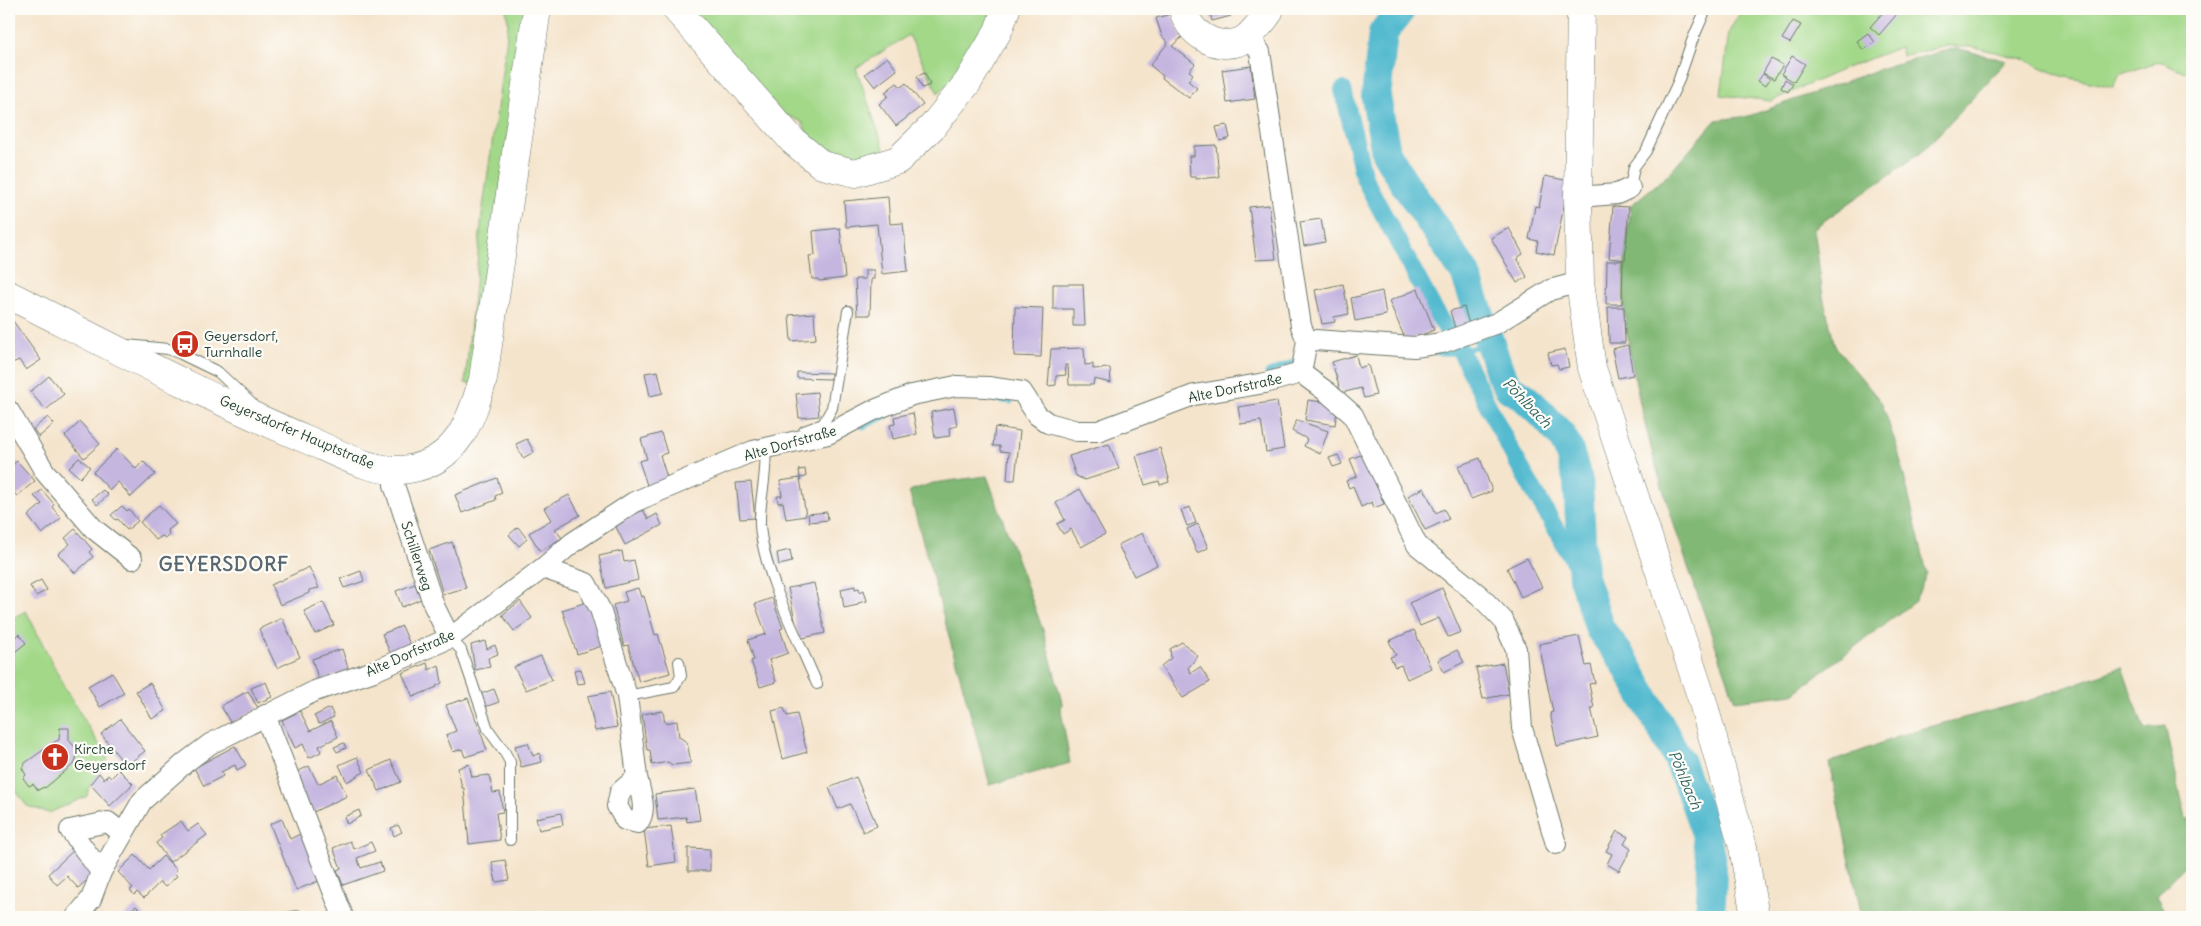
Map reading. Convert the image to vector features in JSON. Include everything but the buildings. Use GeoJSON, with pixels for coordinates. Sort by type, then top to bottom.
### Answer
{"type":"FeatureCollection","features":[{"type":"Feature","properties":{"kind":"main road","name":"Geyersdorfer Hauptstraße"},"geometry":{"type":"LineString","coordinates":[[9,295],[102,341],[136,361],[274,426],[367,465],[394,470],[410,469],[434,461],[458,442],[473,414],[483,379],[537,9]]}},
{"type":"Feature","properties":{"kind":"main road"},"geometry":{"type":"LineString","coordinates":[[676,9],[793,141],[822,164],[856,173],[898,160],[933,126],[968,82],[998,31],[1006,9]]}},
{"type":"Feature","properties":{"kind":"main road"},"geometry":{"type":"LineString","coordinates":[[1183,9],[1184,16],[1201,37],[1219,44],[1238,42],[1249,36],[1270,9]]}},
{"type":"Feature","properties":{"kind":"main road"},"geometry":{"type":"LineString","coordinates":[[1581,9],[1578,197],[1580,282],[1592,368],[1702,699],[1742,847],[1755,917]]}},
{"type":"Feature","properties":{"kind":"street","name":"Alte Dorfstraße"},"geometry":{"type":"LineString","coordinates":[[76,917],[91,899],[102,872],[122,833],[142,802],[186,762],[210,744],[315,690],[374,671],[450,638],[544,568],[572,543],[634,502],[753,451],[828,434],[872,411],[912,395],[956,386],[988,387],[1022,392],[1037,415],[1048,423],[1077,431],[1098,431],[1194,395],[1265,383],[1301,373],[1307,341],[1301,326],[1260,52],[1249,36]]}},
{"type":"Feature","properties":{"kind":"street"},"geometry":{"type":"LineString","coordinates":[[1578,197],[1616,194],[1630,188]]}},
{"type":"Feature","properties":{"kind":"street"},"geometry":{"type":"LineString","coordinates":[[1307,341],[1414,347],[1446,341],[1497,323],[1550,290],[1580,282]]}},
{"type":"Feature","properties":{"kind":"street"},"geometry":{"type":"LineString","coordinates":[[1301,373],[1327,392],[1353,415],[1417,545],[1479,595],[1503,620],[1516,649],[1522,728],[1556,844]]}},
{"type":"Feature","properties":{"kind":"street"},"geometry":{"type":"LineString","coordinates":[[9,410],[45,472],[94,529],[132,559]]}},
{"type":"Feature","properties":{"kind":"street","name":"Schillerweg"},"geometry":{"type":"LineString","coordinates":[[394,470],[394,485],[434,606],[450,638]]}},
{"type":"Feature","properties":{"kind":"street"},"geometry":{"type":"LineString","coordinates":[[544,568],[586,583],[600,609],[627,696],[637,777]]}},
{"type":"Feature","properties":{"kind":"street"},"geometry":{"type":"LineString","coordinates":[[264,715],[342,914]]}},
{"type":"Feature","properties":{"kind":"street"},"geometry":{"type":"LineString","coordinates":[[102,872],[70,830],[108,822],[122,833]]}},
{"type":"Feature","properties":{"kind":"lane"},"geometry":{"type":"LineString","coordinates":[[1630,188],[1634,167],[1646,151],[1678,82],[1692,41],[1706,9]]}},
{"type":"Feature","properties":{"kind":"lane"},"geometry":{"type":"LineString","coordinates":[[818,684],[766,561],[760,525],[763,484],[770,448],[792,435],[823,424],[832,408],[848,311]]}},
{"type":"Feature","properties":{"kind":"lane"},"geometry":{"type":"LineString","coordinates":[[450,638],[461,650],[488,728],[510,762],[510,840]]}},
{"type":"Feature","properties":{"kind":"lane"},"geometry":{"type":"LineString","coordinates":[[627,696],[674,687],[681,676],[679,662]]}},
{"type":"Feature","properties":{"kind":"green space"},"geometry":{"type":"Polygon","coordinates":[[[506,9],[526,9],[473,384],[465,383],[482,215],[506,44],[508,23],[506,9]]]}},
{"type":"Feature","properties":{"kind":"green space"},"geometry":{"type":"Polygon","coordinates":[[[689,9],[998,9],[955,89],[945,87],[938,93],[909,35],[856,68],[886,154],[852,163],[814,147],[802,122],[784,114],[689,9]]]}},
{"type":"Feature","properties":{"kind":"green space"},"geometry":{"type":"Polygon","coordinates":[[[1742,9],[2192,9],[2192,75],[2160,61],[2119,75],[2113,87],[2061,76],[2023,59],[1970,46],[1948,46],[1902,56],[1900,47],[1771,101],[1721,95],[1729,32],[1742,9]]]}},
{"type":"Feature","properties":{"kind":"green space"},"geometry":{"type":"Polygon","coordinates":[[[1956,48],[2007,61],[1922,152],[1814,228],[1823,297],[1835,346],[1882,403],[1898,451],[1927,573],[1915,601],[1793,694],[1735,701],[1668,507],[1641,407],[1631,357],[1623,295],[1631,205],[1668,175],[1716,120],[1749,116],[1891,65],[1956,48]]]}},
{"type":"Feature","properties":{"kind":"green space"},"geometry":{"type":"Polygon","coordinates":[[[987,476],[1044,633],[1062,703],[1061,710],[1070,763],[990,785],[909,491],[933,483],[987,476]]]}},
{"type":"Feature","properties":{"kind":"green space"},"geometry":{"type":"Polygon","coordinates":[[[26,611],[65,688],[108,759],[89,787],[87,796],[49,813],[27,806],[9,781],[9,620],[26,611]]]}},
{"type":"Feature","properties":{"kind":"green space"},"geometry":{"type":"Polygon","coordinates":[[[2122,667],[2144,729],[2165,726],[2186,819],[2192,819],[2192,858],[2157,896],[2169,917],[1862,917],[1829,763],[1913,731],[2025,702],[2122,667]]]}},
{"type":"Feature","properties":{"kind":"waterway","name":"Pöhlbach"},"geometry":{"type":"LineString","coordinates":[[1401,9],[1383,33],[1376,97],[1386,153],[1465,273],[1501,375],[1509,388],[1523,396],[1541,413],[1561,435],[1568,448],[1578,481],[1583,577],[1600,629],[1624,661],[1679,760],[1693,797],[1706,833],[1712,868],[1711,902],[1708,917]]}},
{"type":"Feature","properties":{"kind":"waterway"},"geometry":{"type":"LineString","coordinates":[[1343,90],[1364,178],[1432,306],[1459,348],[1511,451],[1583,577]]}},
{"type":"Feature","properties":{"kind":"waterway"},"geometry":{"type":"LineString","coordinates":[[1437,353],[1454,353],[1490,343]]}},
{"type":"Feature","properties":{"kind":"waterway"},"geometry":{"type":"LineString","coordinates":[[1267,373],[1297,360]]}},
{"type":"Feature","properties":{"kind":"waterway"},"geometry":{"type":"LineString","coordinates":[[969,396],[1011,402]]}},
{"type":"Feature","properties":{"kind":"waterway"},"geometry":{"type":"LineString","coordinates":[[863,427],[887,416]]}},
{"type":"Feature","properties":{"kind":"place","name":"Geyersdorf, Turnhalle"},"geometry":{"type":"Point","coordinates":[185,344]}},
{"type":"Feature","properties":{"kind":"place","name":"Kirche Geyersdorf"},"geometry":{"type":"Point","coordinates":[55,757]}},
{"type":"Feature","properties":{"kind":"district","name":"GEYERSDORF"},"geometry":{"type":"Point","coordinates":[224,564]}}]}
